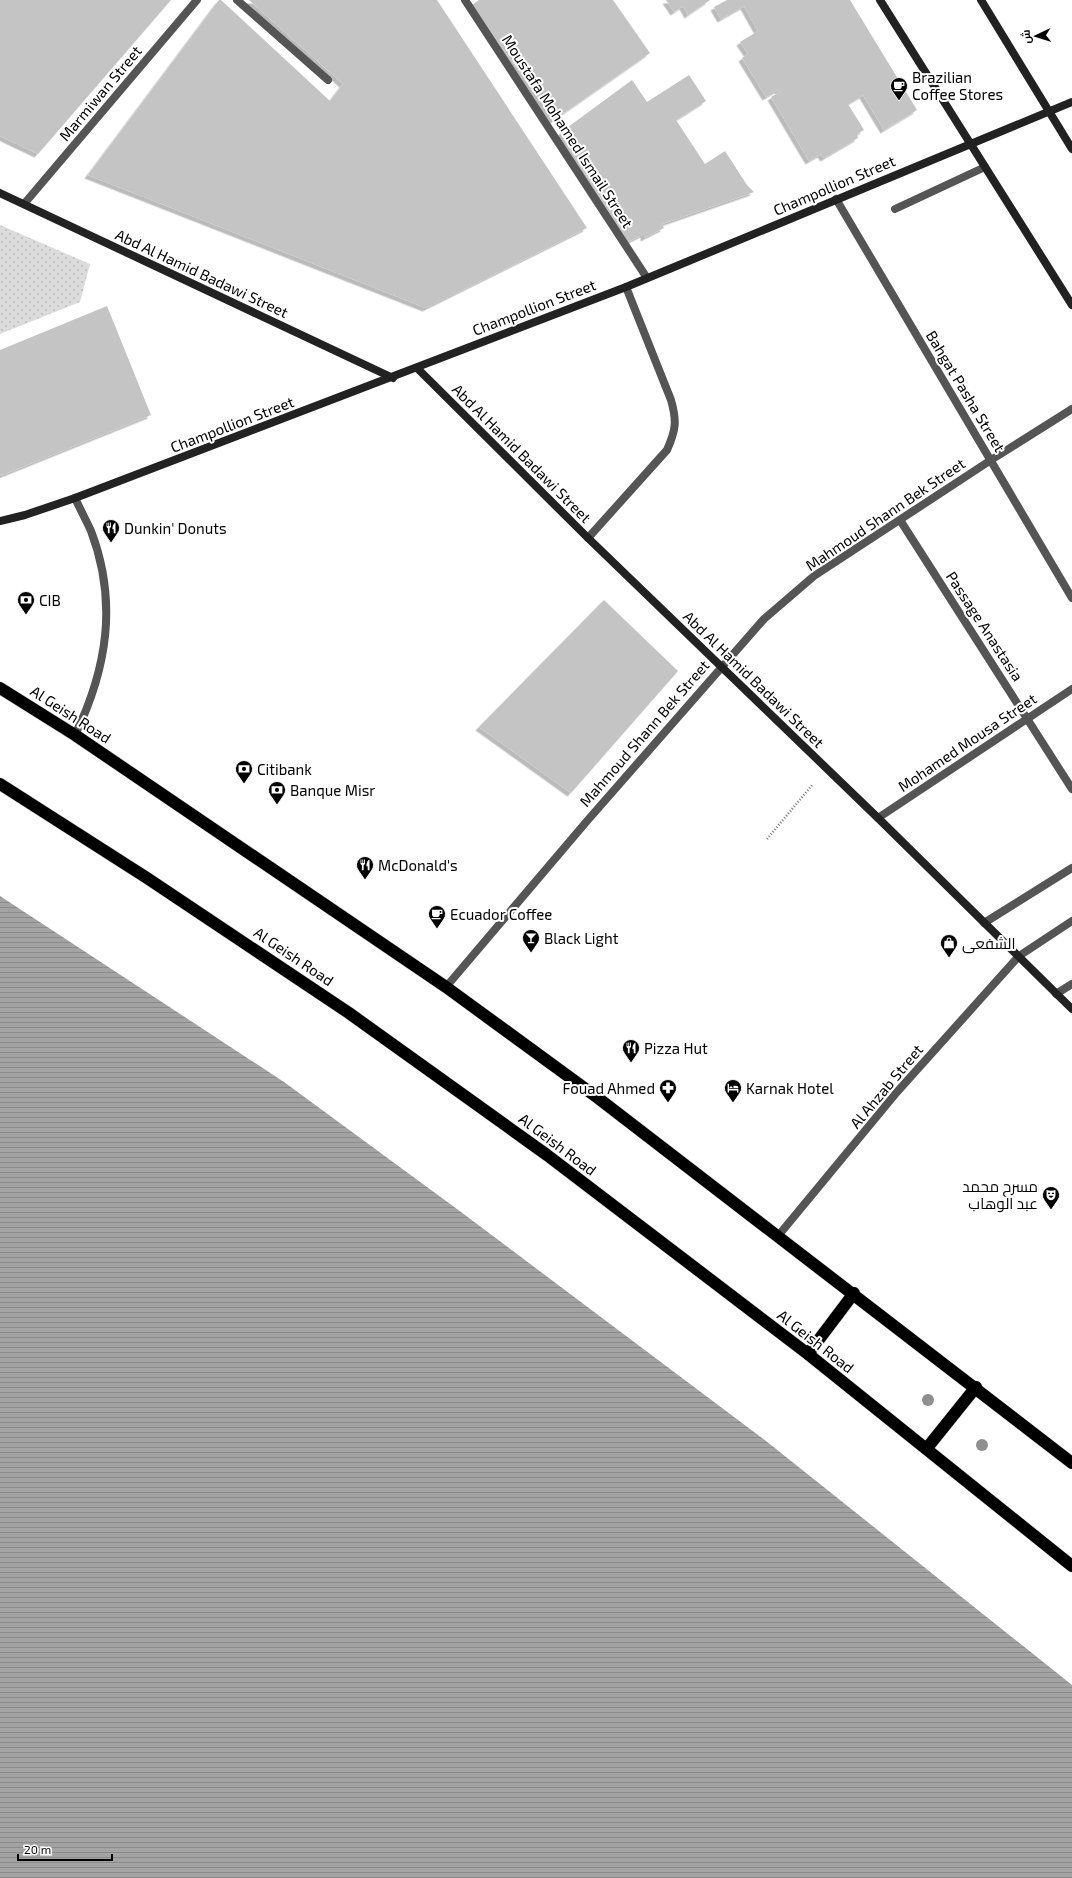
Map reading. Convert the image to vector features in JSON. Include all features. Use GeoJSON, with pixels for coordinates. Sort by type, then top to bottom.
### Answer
{"type":"FeatureCollection","features":[{"type":"Feature","properties":{"kind":"highway","name":"Al Geish Road"},"geometry":{"type":"LineString","coordinates":[[0,688],[75,735],[446,987],[598,1098],[976,1387],[1072,1463]]}},
{"type":"Feature","properties":{"kind":"highway","name":"Al Geish Road"},"geometry":{"type":"LineString","coordinates":[[0,784],[147,878],[349,1013],[547,1155],[808,1354],[927,1448],[1072,1566]]}},
{"type":"Feature","properties":{"kind":"highway"},"geometry":{"type":"LineString","coordinates":[[808,1354],[854,1294]]}},
{"type":"Feature","properties":{"kind":"highway"},"geometry":{"type":"LineString","coordinates":[[927,1448],[976,1387]]}},
{"type":"Feature","properties":{"kind":"main road"},"geometry":{"type":"LineString","coordinates":[[880,0],[1072,305]]}},
{"type":"Feature","properties":{"kind":"main road"},"geometry":{"type":"LineString","coordinates":[[980,0],[1072,149]]}},
{"type":"Feature","properties":{"kind":"main road","name":"Champollion Street"},"geometry":{"type":"LineString","coordinates":[[0,521],[75,498],[393,378],[626,287],[1072,102]]}},
{"type":"Feature","properties":{"kind":"main road","name":"Abd Al Hamid Badawi Street"},"geometry":{"type":"LineString","coordinates":[[0,193],[393,378]]}},
{"type":"Feature","properties":{"kind":"main road","name":"Abd Al Hamid Badawi Street"},"geometry":{"type":"LineString","coordinates":[[416,368],[588,538],[878,818],[1072,1009]]}},
{"type":"Feature","properties":{"kind":"street","name":"Marmiwan Street"},"geometry":{"type":"LineString","coordinates":[[24,204],[197,0]]}},
{"type":"Feature","properties":{"kind":"street"},"geometry":{"type":"LineString","coordinates":[[237,0],[328,80]]}},
{"type":"Feature","properties":{"kind":"street","name":"Moustafa Mohamed Ismail Street"},"geometry":{"type":"LineString","coordinates":[[465,0],[647,278]]}},
{"type":"Feature","properties":{"kind":"street"},"geometry":{"type":"LineString","coordinates":[[895,209],[985,167]]}},
{"type":"Feature","properties":{"kind":"street","name":"Bahgat Pasha Street"},"geometry":{"type":"LineString","coordinates":[[836,199],[1072,598]]}},
{"type":"Feature","properties":{"kind":"street"},"geometry":{"type":"LineString","coordinates":[[588,538],[667,450],[674,435],[676,417],[671,400],[626,287]]}},
{"type":"Feature","properties":{"kind":"street","name":"Mahmoud Shann Bek Street"},"geometry":{"type":"LineString","coordinates":[[446,987],[587,821],[764,619],[814,576],[991,460],[1072,409]]}},
{"type":"Feature","properties":{"kind":"street"},"geometry":{"type":"LineString","coordinates":[[75,498],[91,531],[101,566],[106,602],[106,639],[99,674],[88,709],[75,735]]}},
{"type":"Feature","properties":{"kind":"street","name":"Passage Anastasia"},"geometry":{"type":"LineString","coordinates":[[900,520],[1072,789]]}},
{"type":"Feature","properties":{"kind":"street","name":"Mohamed Mousa Street"},"geometry":{"type":"LineString","coordinates":[[878,818],[1072,688]]}},
{"type":"Feature","properties":{"kind":"street"},"geometry":{"type":"LineString","coordinates":[[984,923],[1072,868]]}},
{"type":"Feature","properties":{"kind":"street","name":"Al Ahzab Street"},"geometry":{"type":"LineString","coordinates":[[778,1236],[897,1092],[1019,956],[1072,921]]}},
{"type":"Feature","properties":{"kind":"street"},"geometry":{"type":"LineString","coordinates":[[1056,994],[1072,984]]}},
{"type":"Feature","properties":{"kind":"path"},"geometry":{"type":"LineString","coordinates":[[767,839],[826,768]]}},
{"type":"Feature","properties":{"kind":"shaded area"},"geometry":{"type":"Polygon","coordinates":[[[0,225],[90,264],[80,302],[0,334],[0,225]]]}},
{"type":"Feature","properties":{"kind":"shaded area"},"geometry":{"type":"Polygon","coordinates":[[[0,896],[284,1082],[461,1212],[766,1441],[1072,1685],[1072,1878],[0,1878],[0,896]]]}},
{"type":"Feature","properties":{"kind":"building"},"geometry":{"type":"Polygon","coordinates":[[[0,0],[171,0],[38,154],[0,136],[0,0]]]}},
{"type":"Feature","properties":{"kind":"building"},"geometry":{"type":"Polygon","coordinates":[[[219,0],[221,0],[330,101],[343,84],[249,0],[437,0],[587,228],[426,308],[88,175],[219,0]]]}},
{"type":"Feature","properties":{"kind":"building"},"geometry":{"type":"Polygon","coordinates":[[[479,0],[613,0],[650,53],[554,120],[472,5],[479,0]]]}},
{"type":"Feature","properties":{"kind":"building"},"geometry":{"type":"Polygon","coordinates":[[[666,0],[710,0],[688,15],[683,6],[674,12],[666,0]]]}},
{"type":"Feature","properties":{"kind":"building"},"geometry":{"type":"Polygon","coordinates":[[[727,0],[850,0],[917,110],[884,130],[863,95],[848,104],[864,130],[857,134],[858,138],[824,158],[821,154],[809,161],[771,97],[780,92],[778,90],[766,97],[742,58],[748,54],[740,42],[758,31],[744,6],[721,19],[714,7],[727,0]]]}},
{"type":"Feature","properties":{"kind":"building"},"geometry":{"type":"Polygon","coordinates":[[[689,75],[706,101],[676,120],[705,164],[725,151],[747,185],[754,192],[662,224],[664,228],[644,238],[644,234],[628,242],[560,133],[632,80],[647,102],[689,75]]]}},
{"type":"Feature","properties":{"kind":"building"},"geometry":{"type":"Polygon","coordinates":[[[107,306],[151,415],[0,476],[0,350],[107,306]]]}},
{"type":"Feature","properties":{"kind":"building"},"geometry":{"type":"Polygon","coordinates":[[[604,600],[678,671],[571,793],[479,727],[604,600]]]}},
{"type":"Feature","properties":{"kind":"place","name":"Brazilian Coffee Stores"},"geometry":{"type":"Point","coordinates":[899,101]}},
{"type":"Feature","properties":{"kind":"place","name":"Dunkin' Donuts"},"geometry":{"type":"Point","coordinates":[111,543]}},
{"type":"Feature","properties":{"kind":"place","name":"CIB"},"geometry":{"type":"Point","coordinates":[26,615]}},
{"type":"Feature","properties":{"kind":"place","name":"Citibank"},"geometry":{"type":"Point","coordinates":[244,784]}},
{"type":"Feature","properties":{"kind":"place","name":"Banque Misr"},"geometry":{"type":"Point","coordinates":[277,805]}},
{"type":"Feature","properties":{"kind":"place","name":"McDonald's"},"geometry":{"type":"Point","coordinates":[365,880]}},
{"type":"Feature","properties":{"kind":"place","name":"Ecuador Coffee"},"geometry":{"type":"Point","coordinates":[437,929]}},
{"type":"Feature","properties":{"kind":"place","name":"Black Light"},"geometry":{"type":"Point","coordinates":[531,953]}},
{"type":"Feature","properties":{"kind":"place","name":"الشفعى"},"geometry":{"type":"Point","coordinates":[949,958]}},
{"type":"Feature","properties":{"kind":"place","name":"Pizza Hut"},"geometry":{"type":"Point","coordinates":[631,1063]}},
{"type":"Feature","properties":{"kind":"place","name":"Fouad Ahmed"},"geometry":{"type":"Point","coordinates":[668,1103]}},
{"type":"Feature","properties":{"kind":"place","name":"Karnak Hotel"},"geometry":{"type":"Point","coordinates":[733,1103]}},
{"type":"Feature","properties":{"kind":"place","name":"مسرح محمد عبد الوهاب"},"geometry":{"type":"Point","coordinates":[1051,1210]}}]}
